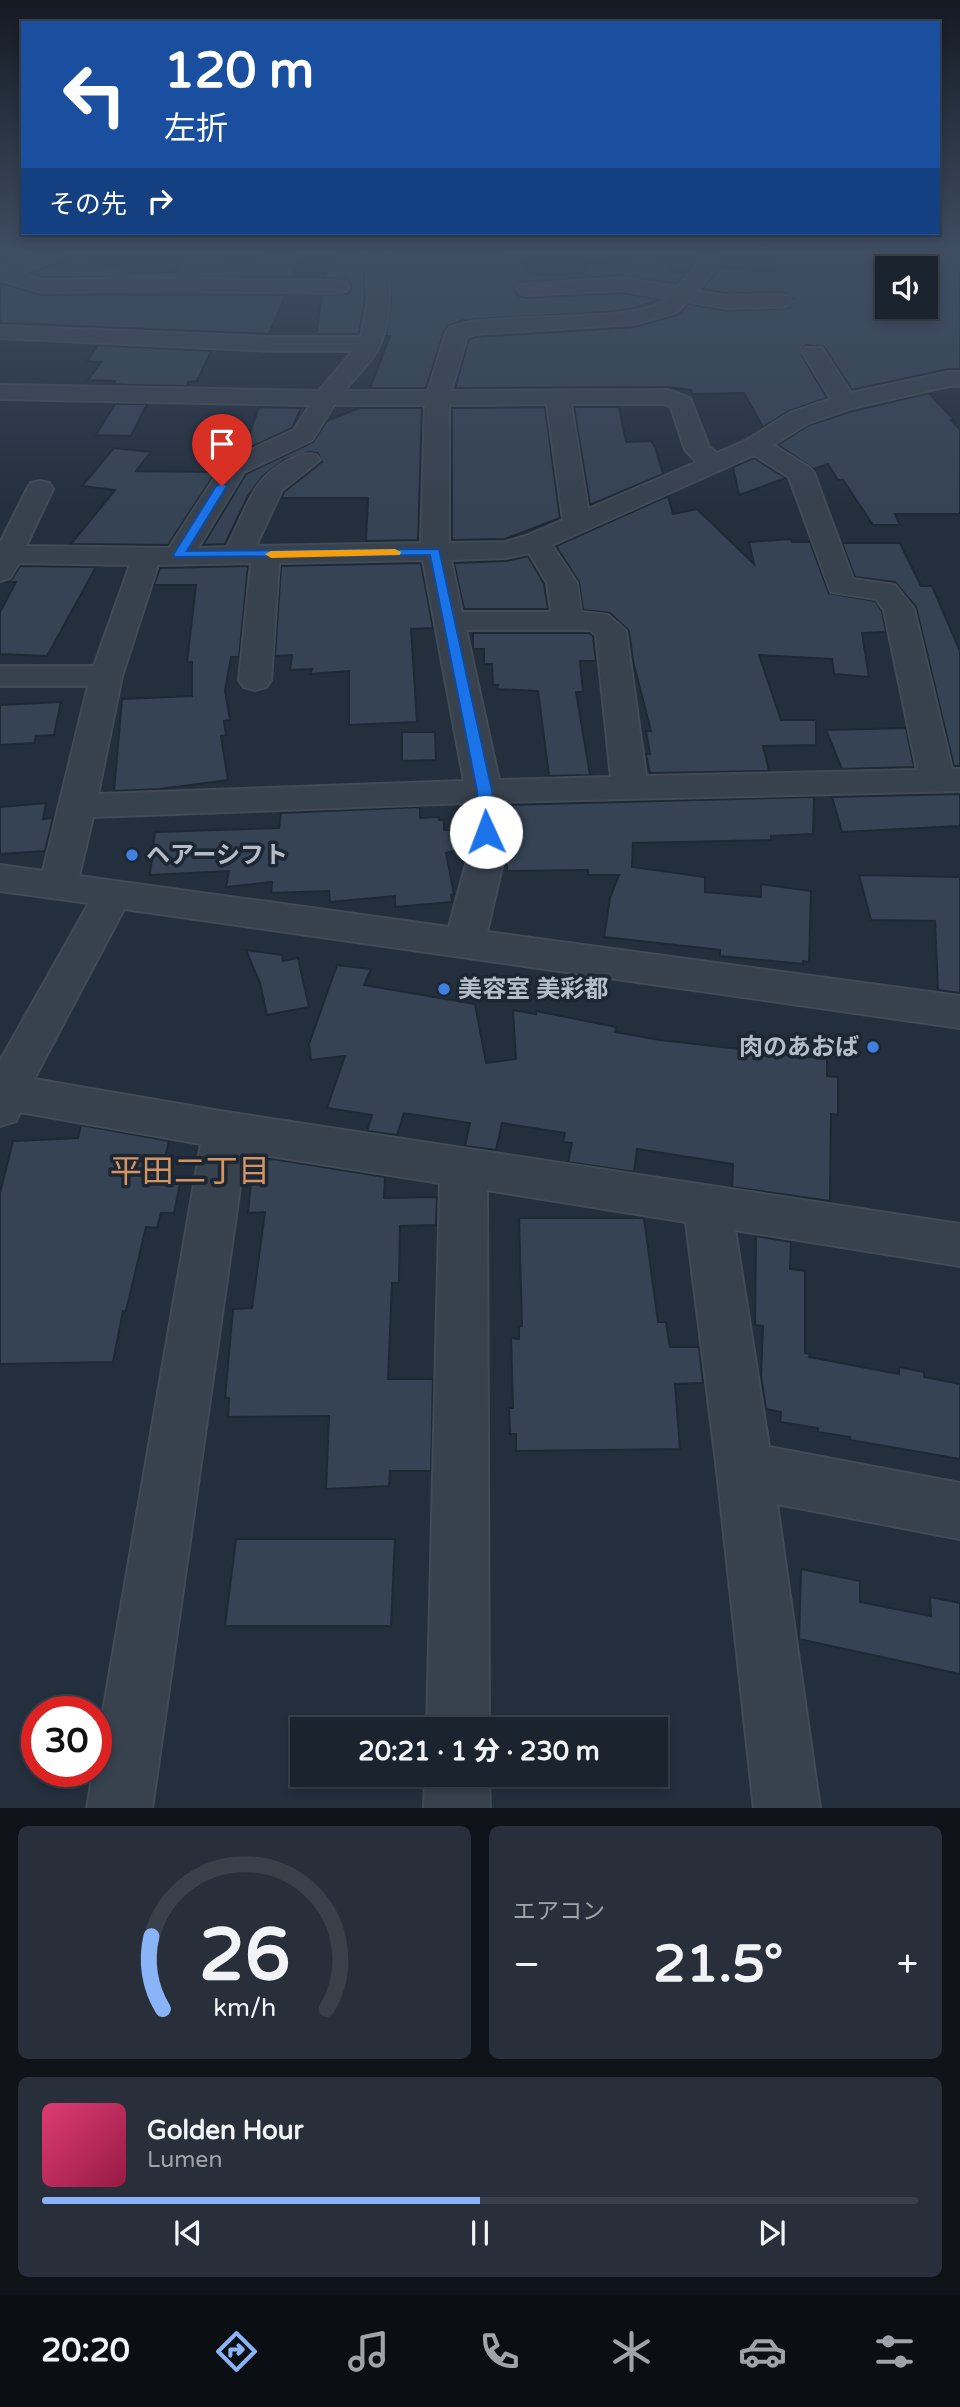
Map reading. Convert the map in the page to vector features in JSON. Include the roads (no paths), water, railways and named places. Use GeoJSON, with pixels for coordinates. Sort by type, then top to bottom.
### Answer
{"type":"FeatureCollection","features":[{"type":"Feature","properties":{"kind":"street"},"geometry":{"type":"LineString","coordinates":[[128,337],[370,344]]}},
{"type":"Feature","properties":{"kind":"street"},"geometry":{"type":"LineString","coordinates":[[214,341],[221,337]]}},
{"type":"Feature","properties":{"kind":"street"},"geometry":{"type":"LineString","coordinates":[[179,555],[234,467],[303,435],[326,398],[370,344],[372,337]]}},
{"type":"Feature","properties":{"kind":"street"},"geometry":{"type":"LineString","coordinates":[[455,337],[437,399],[435,551],[484,791],[487,853],[465,943]]}},
{"type":"Feature","properties":{"kind":"street"},"geometry":{"type":"LineString","coordinates":[[814,353],[845,402]]}},
{"type":"Feature","properties":{"kind":"street"},"geometry":{"type":"LineString","coordinates":[[40,489],[3,560],[506,550],[536,542],[756,445],[799,418],[845,402],[949,379],[960,379]]}},
{"type":"Feature","properties":{"kind":"street"},"geometry":{"type":"LineString","coordinates":[[0,392],[326,398],[677,399],[682,403],[698,450],[715,463]]}},
{"type":"Feature","properties":{"kind":"street"},"geometry":{"type":"LineString","coordinates":[[558,398],[577,524]]}},
{"type":"Feature","properties":{"kind":"street"},"geometry":{"type":"LineString","coordinates":[[78,806],[484,791],[949,781],[899,609],[885,591],[841,586],[801,473],[756,445]]}},
{"type":"Feature","properties":{"kind":"street"},"geometry":{"type":"LineString","coordinates":[[255,680],[252,554],[271,486],[307,460]]}},
{"type":"Feature","properties":{"kind":"street"},"geometry":{"type":"LineString","coordinates":[[536,542],[562,583],[567,621]]}},
{"type":"Feature","properties":{"kind":"street"},"geometry":{"type":"LineString","coordinates":[[58,886],[106,676],[147,557]]}},
{"type":"Feature","properties":{"kind":"street"},"geometry":{"type":"LineString","coordinates":[[449,621],[597,621],[611,631],[630,787]]}},
{"type":"Feature","properties":{"kind":"street"},"geometry":{"type":"LineString","coordinates":[[0,676],[106,676]]}},
{"type":"Feature","properties":{"kind":"street"},"geometry":{"type":"LineString","coordinates":[[0,878],[960,1012]]}},
{"type":"Feature","properties":{"kind":"street"},"geometry":{"type":"LineString","coordinates":[[113,894],[2,1097],[960,1245]]}},
{"type":"Feature","properties":{"kind":"street"},"geometry":{"type":"LineString","coordinates":[[119,1808],[226,1130]]}},
{"type":"Feature","properties":{"kind":"street"},"geometry":{"type":"LineString","coordinates":[[458,1717],[464,1167]]}},
{"type":"Feature","properties":{"kind":"street"},"geometry":{"type":"LineString","coordinates":[[707,1205],[745,1470],[787,1808]]}},
{"type":"Feature","properties":{"kind":"street"},"geometry":{"type":"LineString","coordinates":[[745,1470],[960,1511]]}},
{"type":"Feature","properties":{"kind":"street"},"geometry":{"type":"LineString","coordinates":[[457,1787],[457,1808]]}},
{"type":"Feature","properties":{"kind":"place","name":"ヘアーシフト"},"geometry":{"type":"Point","coordinates":[132,855]}},
{"type":"Feature","properties":{"kind":"place","name":"美容室 美彩都"},"geometry":{"type":"Point","coordinates":[444,989]}},
{"type":"Feature","properties":{"kind":"place","name":"肉のあおば"},"geometry":{"type":"Point","coordinates":[873,1047]}},
{"type":"Feature","properties":{"kind":"district","name":"平田二丁目"},"geometry":{"type":"Point","coordinates":[190,1172]}}]}
